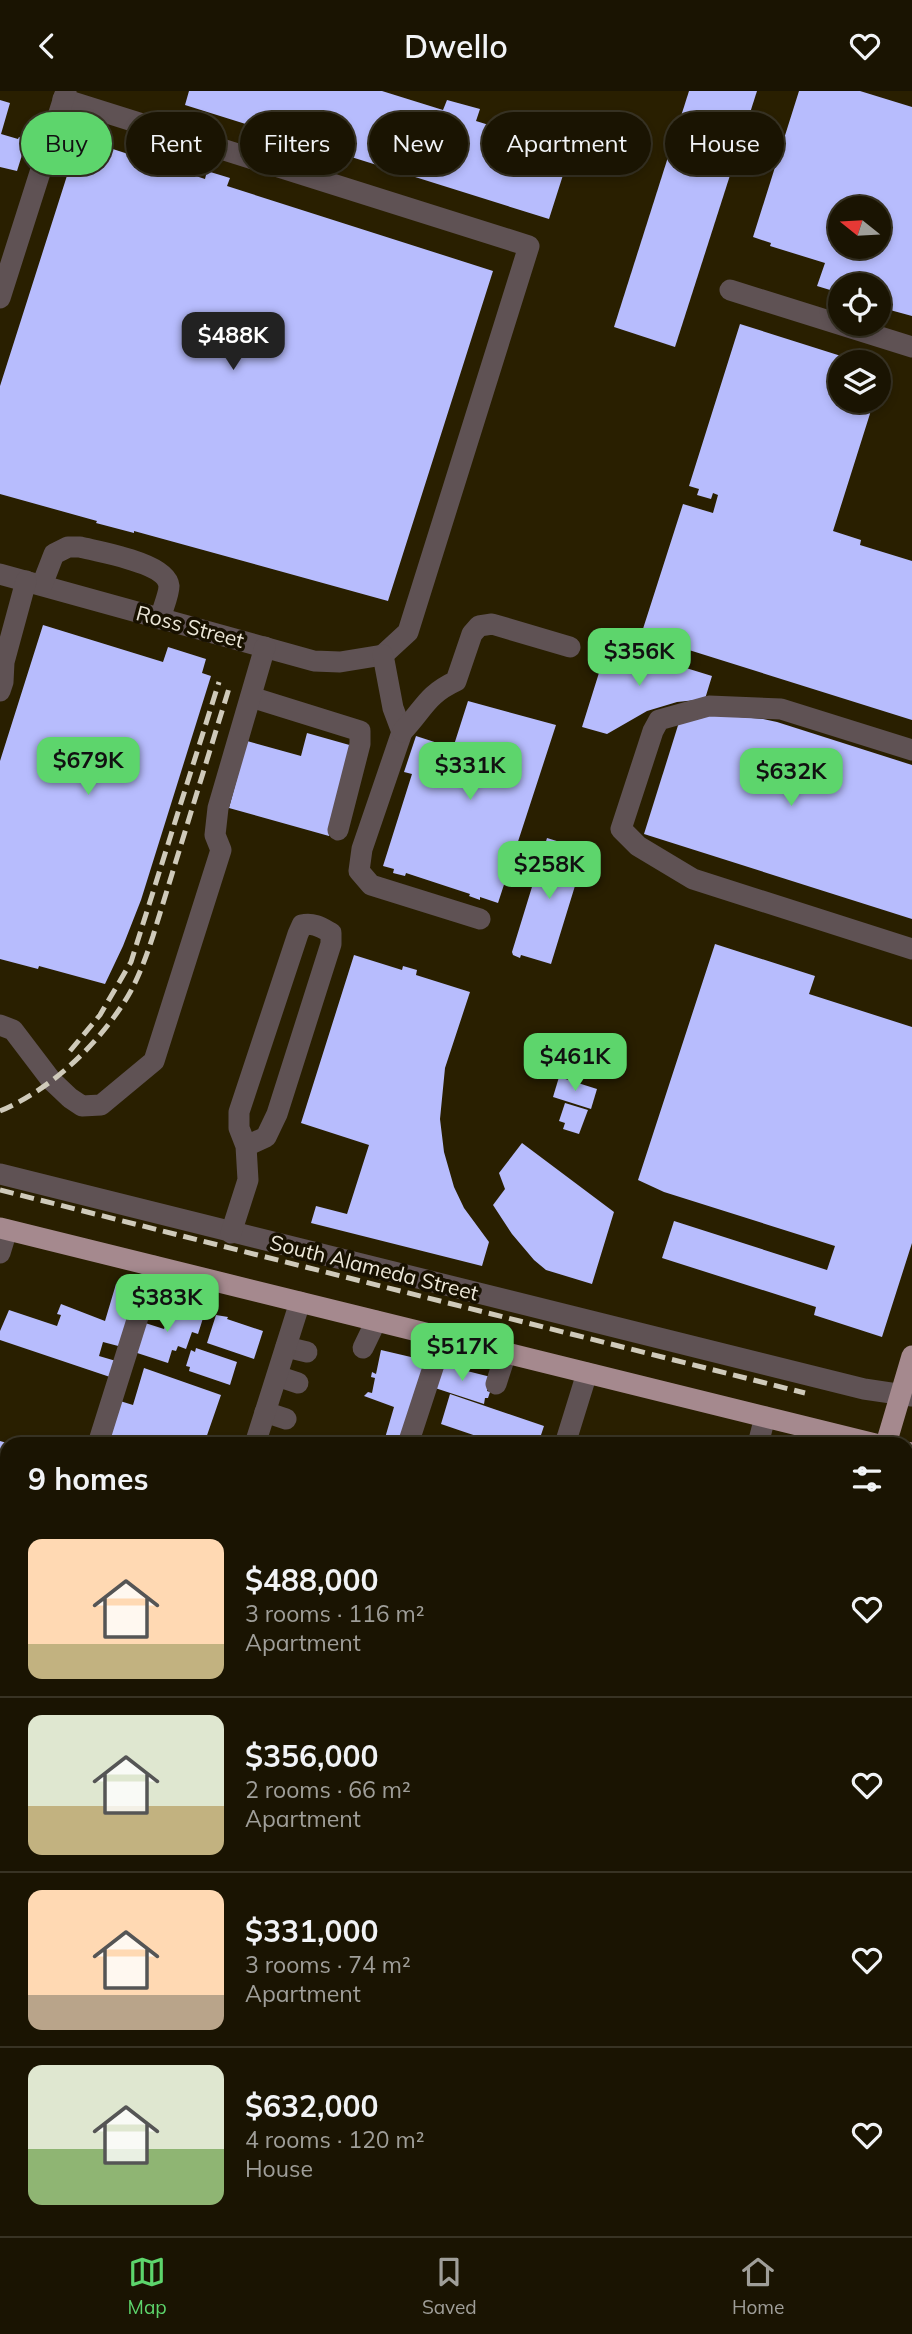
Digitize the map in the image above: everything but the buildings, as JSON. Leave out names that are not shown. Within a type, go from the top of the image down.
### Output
[{"type":"main road","points":[[4,1229],[765,1417],[821,1437]]},
{"type":"main road","points":[[889,1437],[906,1395],[912,1356]]},
{"type":"street","points":[[0,298],[65,95],[530,246],[408,632],[383,655],[393,708],[402,732]]},
{"type":"street","points":[[730,290],[912,347]]},
{"type":"street","points":[[0,691],[4,662],[34,583],[54,554],[68,547],[80,547],[154,567],[164,575],[169,587],[160,619]]},
{"type":"street","name":"Ross Street","points":[[0,574],[323,662],[383,655]]},
{"type":"street","points":[[480,919],[371,885],[359,871],[362,849],[402,732],[417,716],[428,698],[456,681],[472,634],[479,626],[492,624],[570,647]]},
{"type":"street","points":[[0,1025],[13,1030],[51,1080],[82,1107],[102,1105],[154,1061],[222,850],[215,835],[218,808],[265,647]]},
{"type":"street","points":[[251,697],[360,731],[360,744],[338,830]]},
{"type":"street","points":[[912,750],[781,709],[709,706],[659,720],[621,829],[638,846],[694,879],[912,949]]},
{"type":"street","points":[[231,1233],[248,1180],[246,1146],[239,1129],[239,1112],[298,934],[302,925],[307,923],[321,927],[331,933],[331,944],[277,1114],[266,1137],[246,1146]]},
{"type":"street","name":"South Alameda Street","points":[[0,1174],[864,1389],[906,1395]]},
{"type":"street","points":[[0,1253],[4,1229]]},
{"type":"street","points":[[100,1437],[154,1266]]},
{"type":"street","points":[[257,1437],[300,1302]]},
{"type":"street","points":[[363,1348],[376,1321]]},
{"type":"street","points":[[410,1437],[443,1337]]},
{"type":"street","points":[[286,1347],[307,1352]]},
{"type":"street","points":[[496,1384],[506,1353]]},
{"type":"street","points":[[567,1437],[587,1373]]},
{"type":"street","points":[[277,1376],[298,1383]]},
{"type":"street","points":[[265,1412],[286,1419]]},
{"type":"street","points":[[760,1437],[765,1417]]},
{"type":"shaded area","points":[[0,91],[912,91],[912,1437],[0,1437]]},
{"type":"railway","points":[[70,1051],[100,1015],[131,962],[219,682]]},
{"type":"railway","points":[[0,1111],[38,1091],[73,1063],[103,1031],[132,989],[153,936],[230,685]]},
{"type":"railway","points":[[0,1190],[805,1393]]}]
